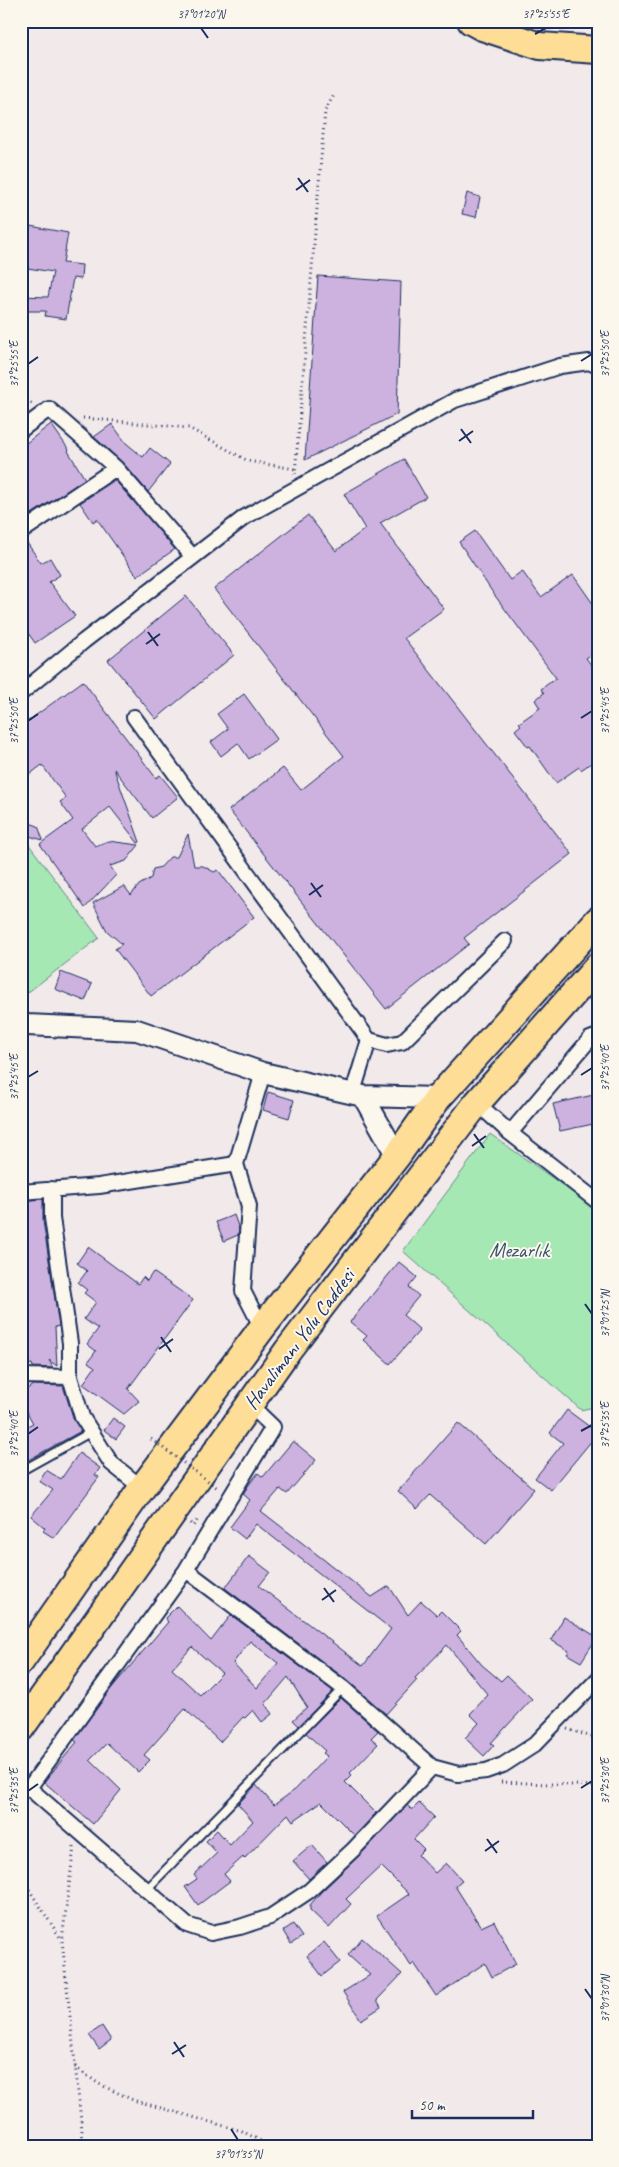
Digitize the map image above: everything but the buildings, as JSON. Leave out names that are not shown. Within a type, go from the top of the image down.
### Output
[{"type":"highway","points":[[471,21],[482,27],[540,46],[598,50]]},
{"type":"highway","name":"Havalimanı Yolu Caddesi","points":[[21,1661],[142,1488],[262,1328],[397,1156],[438,1098],[598,920]]},
{"type":"highway","name":"Havalimanı Yolu Caddesi","points":[[21,1728],[288,1350],[477,1103],[598,966]]},
{"type":"street","points":[[21,693],[84,641],[244,517],[455,400],[560,366],[589,362],[598,366]]},
{"type":"street","points":[[21,430],[49,409],[116,468],[192,557]]},
{"type":"street","points":[[21,532],[116,468]]},
{"type":"street","points":[[134,717],[369,1040],[387,1045],[402,1042],[505,941]]},
{"type":"street","points":[[21,1023],[137,1030],[263,1073],[358,1094],[438,1098]]},
{"type":"street","points":[[510,1133],[590,1039],[598,1036]]},
{"type":"street","points":[[369,1040],[358,1094],[397,1156]]},
{"type":"street","points":[[262,1328],[243,1291],[249,1206],[236,1164],[263,1073]]},
{"type":"street","points":[[477,1103],[510,1133],[598,1202]]},
{"type":"street","points":[[21,1192],[99,1186],[236,1164]]},
{"type":"street","points":[[52,1189],[52,1218],[70,1344],[70,1377],[82,1417],[112,1463],[142,1488]]},
{"type":"street","points":[[21,1376],[70,1377]]},
{"type":"street","points":[[249,1404],[273,1427],[186,1570],[29,1788],[187,1925],[211,1933],[240,1927],[270,1917],[309,1891],[354,1849],[432,1767]]},
{"type":"street","points":[[186,1570],[343,1688],[432,1767],[458,1774],[486,1771],[503,1765],[534,1745],[598,1679]]},
{"type":"lane","points":[[21,1471],[91,1432]]},
{"type":"lane","points":[[146,1890],[343,1688]]},
{"type":"path","points":[[293,490],[325,111],[334,95]]},
{"type":"path","points":[[21,400],[68,416],[189,428],[248,461],[295,469]]},
{"type":"path","points":[[151,1440],[219,1489]]},
{"type":"path","points":[[554,1725],[598,1739]]},
{"type":"path","points":[[496,1782],[598,1786]]},
{"type":"path","points":[[74,1826],[74,1849],[62,1940],[76,2068],[82,2146]]},
{"type":"path","points":[[21,1877],[62,1940]]},
{"type":"path","points":[[76,2068],[99,2084],[133,2100],[242,2131],[270,2146]]},
{"type":"green space","points":[[21,834],[99,938],[23,996],[21,994]]},
{"type":"green space","name":"Mezarlık","points":[[490,1134],[598,1210],[598,1406],[581,1410],[403,1251]]}]
